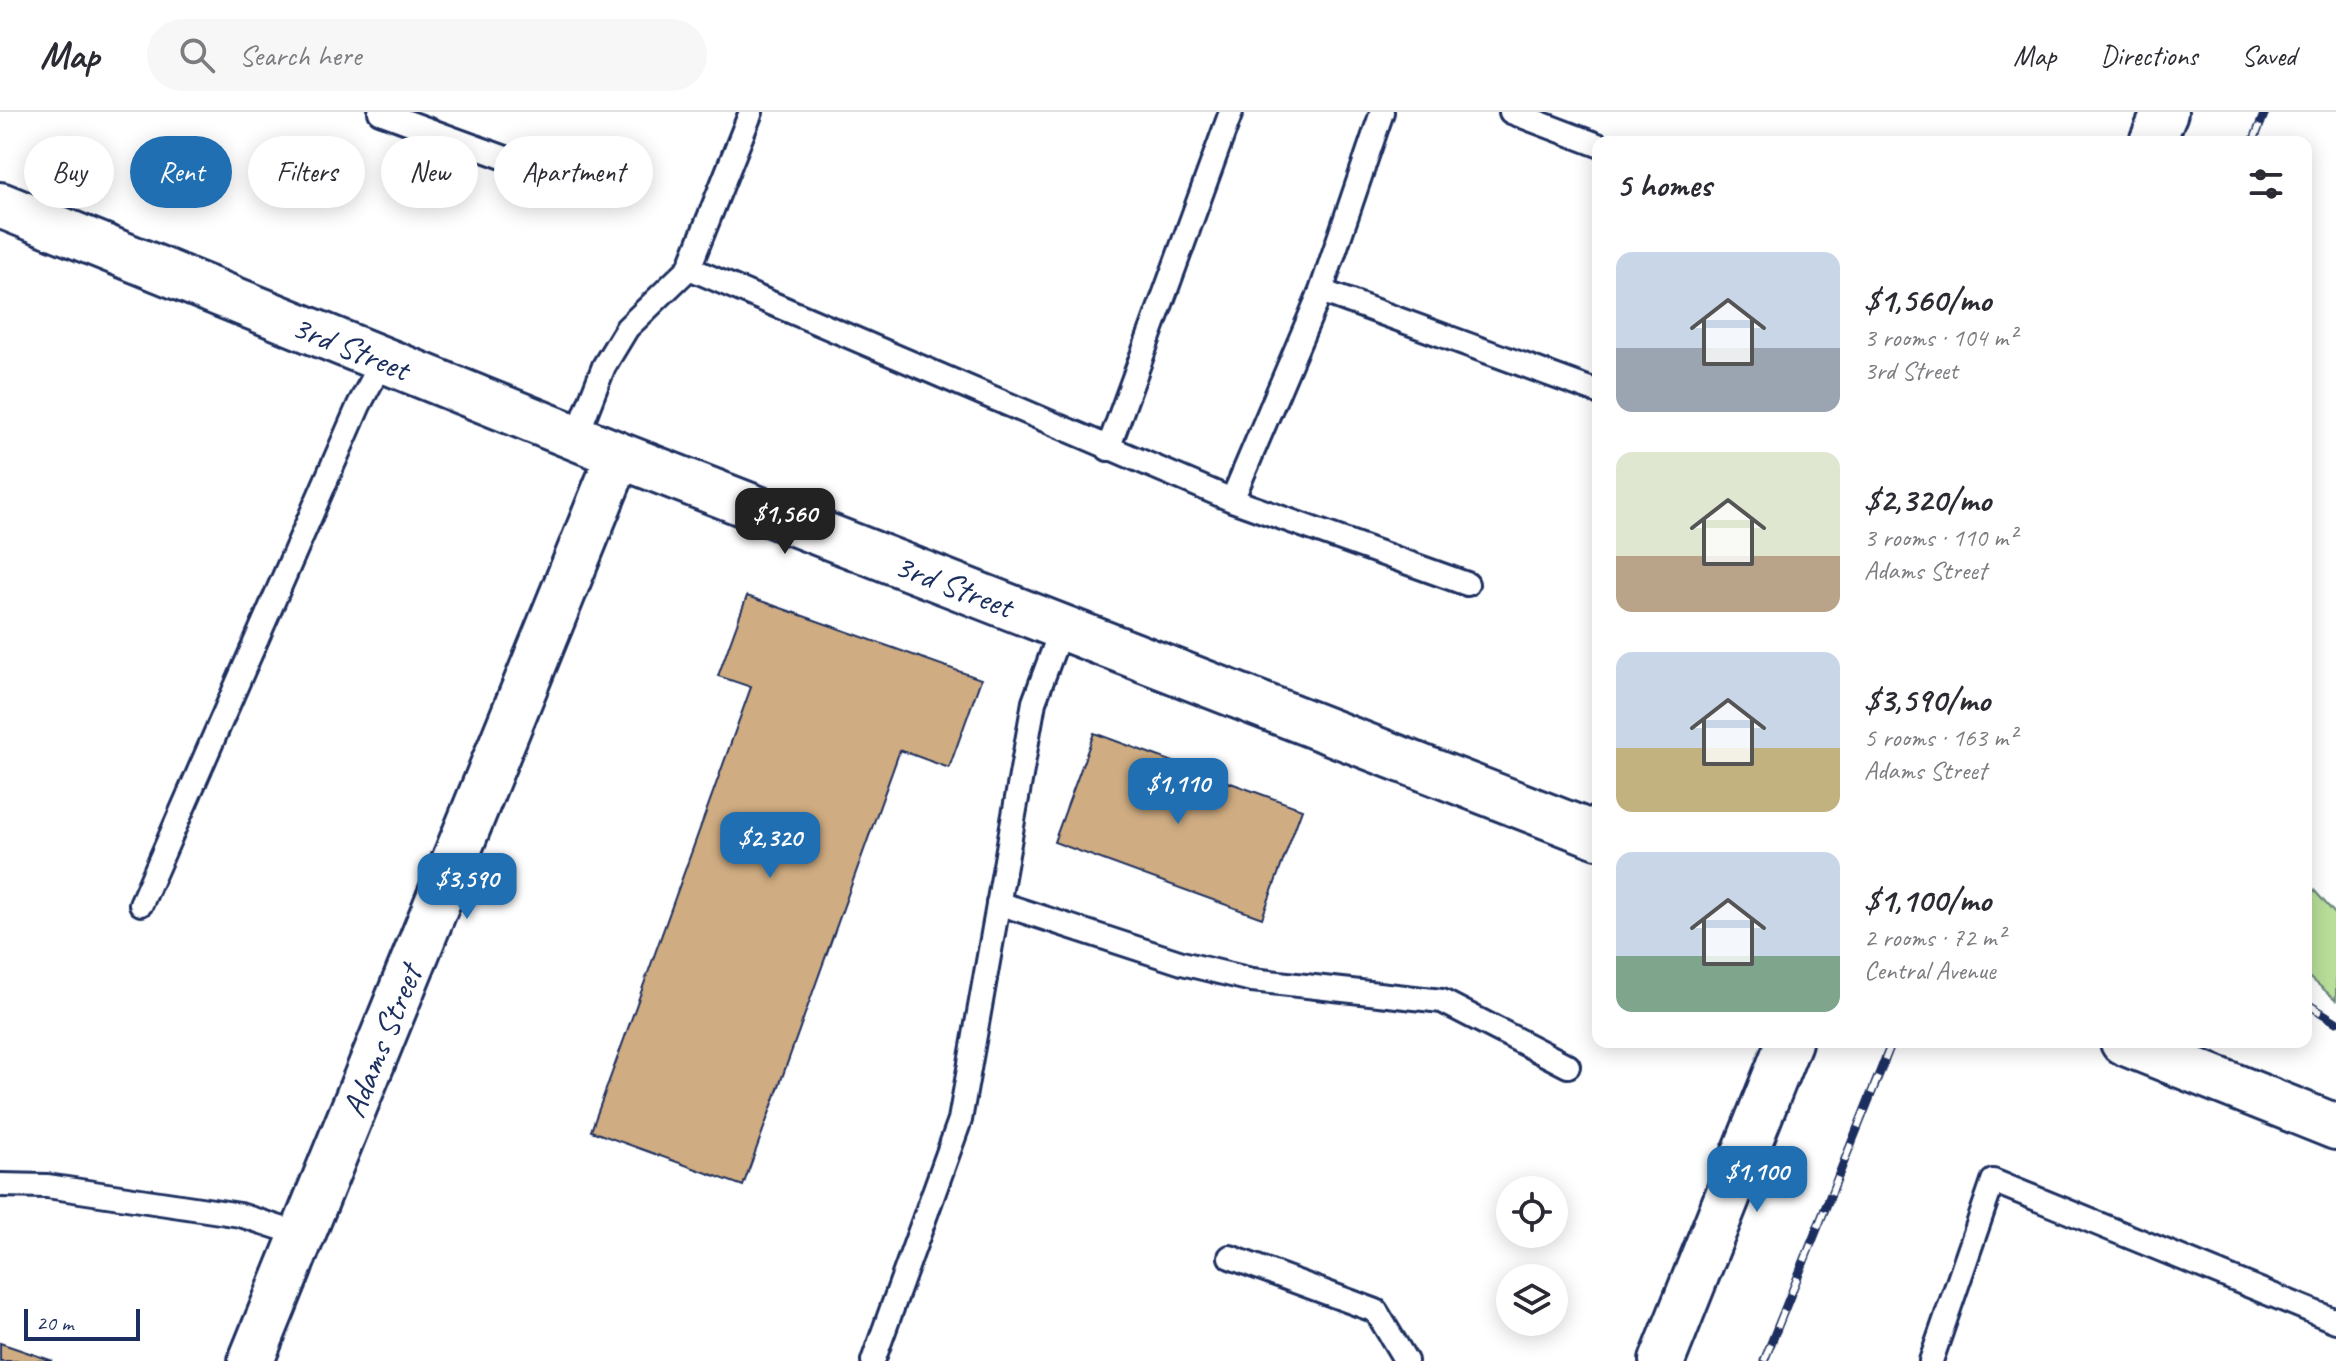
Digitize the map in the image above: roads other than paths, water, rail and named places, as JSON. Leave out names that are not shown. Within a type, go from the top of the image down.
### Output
[{"type":"street","points":[[2155,136],[2165,112]]},
{"type":"street","name":"3rd Street","points":[[0,205],[619,455],[1592,834]]},
{"type":"street","name":"Adams Street","points":[[251,1361],[619,455]]},
{"type":"street","points":[[1662,1361],[1787,1048]]},
{"type":"street","points":[[2138,1048],[2336,1127]]},
{"type":"lane","points":[[380,112],[494,154]]},
{"type":"lane","points":[[576,438],[604,366],[627,328],[689,268],[751,112]]},
{"type":"lane","points":[[1108,449],[1231,112]]},
{"type":"lane","points":[[1232,500],[1321,291],[1382,112]]},
{"type":"lane","points":[[1511,112],[1592,143]]},
{"type":"lane","points":[[689,268],[1232,500],[1467,584]]},
{"type":"lane","points":[[1321,291],[1592,390]]},
{"type":"lane","points":[[141,904],[359,405],[383,360]]},
{"type":"lane","points":[[873,1361],[960,1120],[1034,702],[1062,627]]},
{"type":"lane","points":[[998,903],[1182,963],[1252,980],[1442,1001],[1568,1066]]},
{"type":"lane","points":[[1931,1361],[1993,1181],[2336,1321]]},
{"type":"lane","points":[[0,1185],[47,1186],[240,1215],[302,1235]]},
{"type":"lane","points":[[1230,1257],[1376,1311],[1406,1361]]},
{"type":"railway","points":[[2255,136],[2265,112]]},
{"type":"railway","points":[[2312,1007],[2336,1022]]},
{"type":"railway","points":[[1764,1361],[1890,1048]]}]
